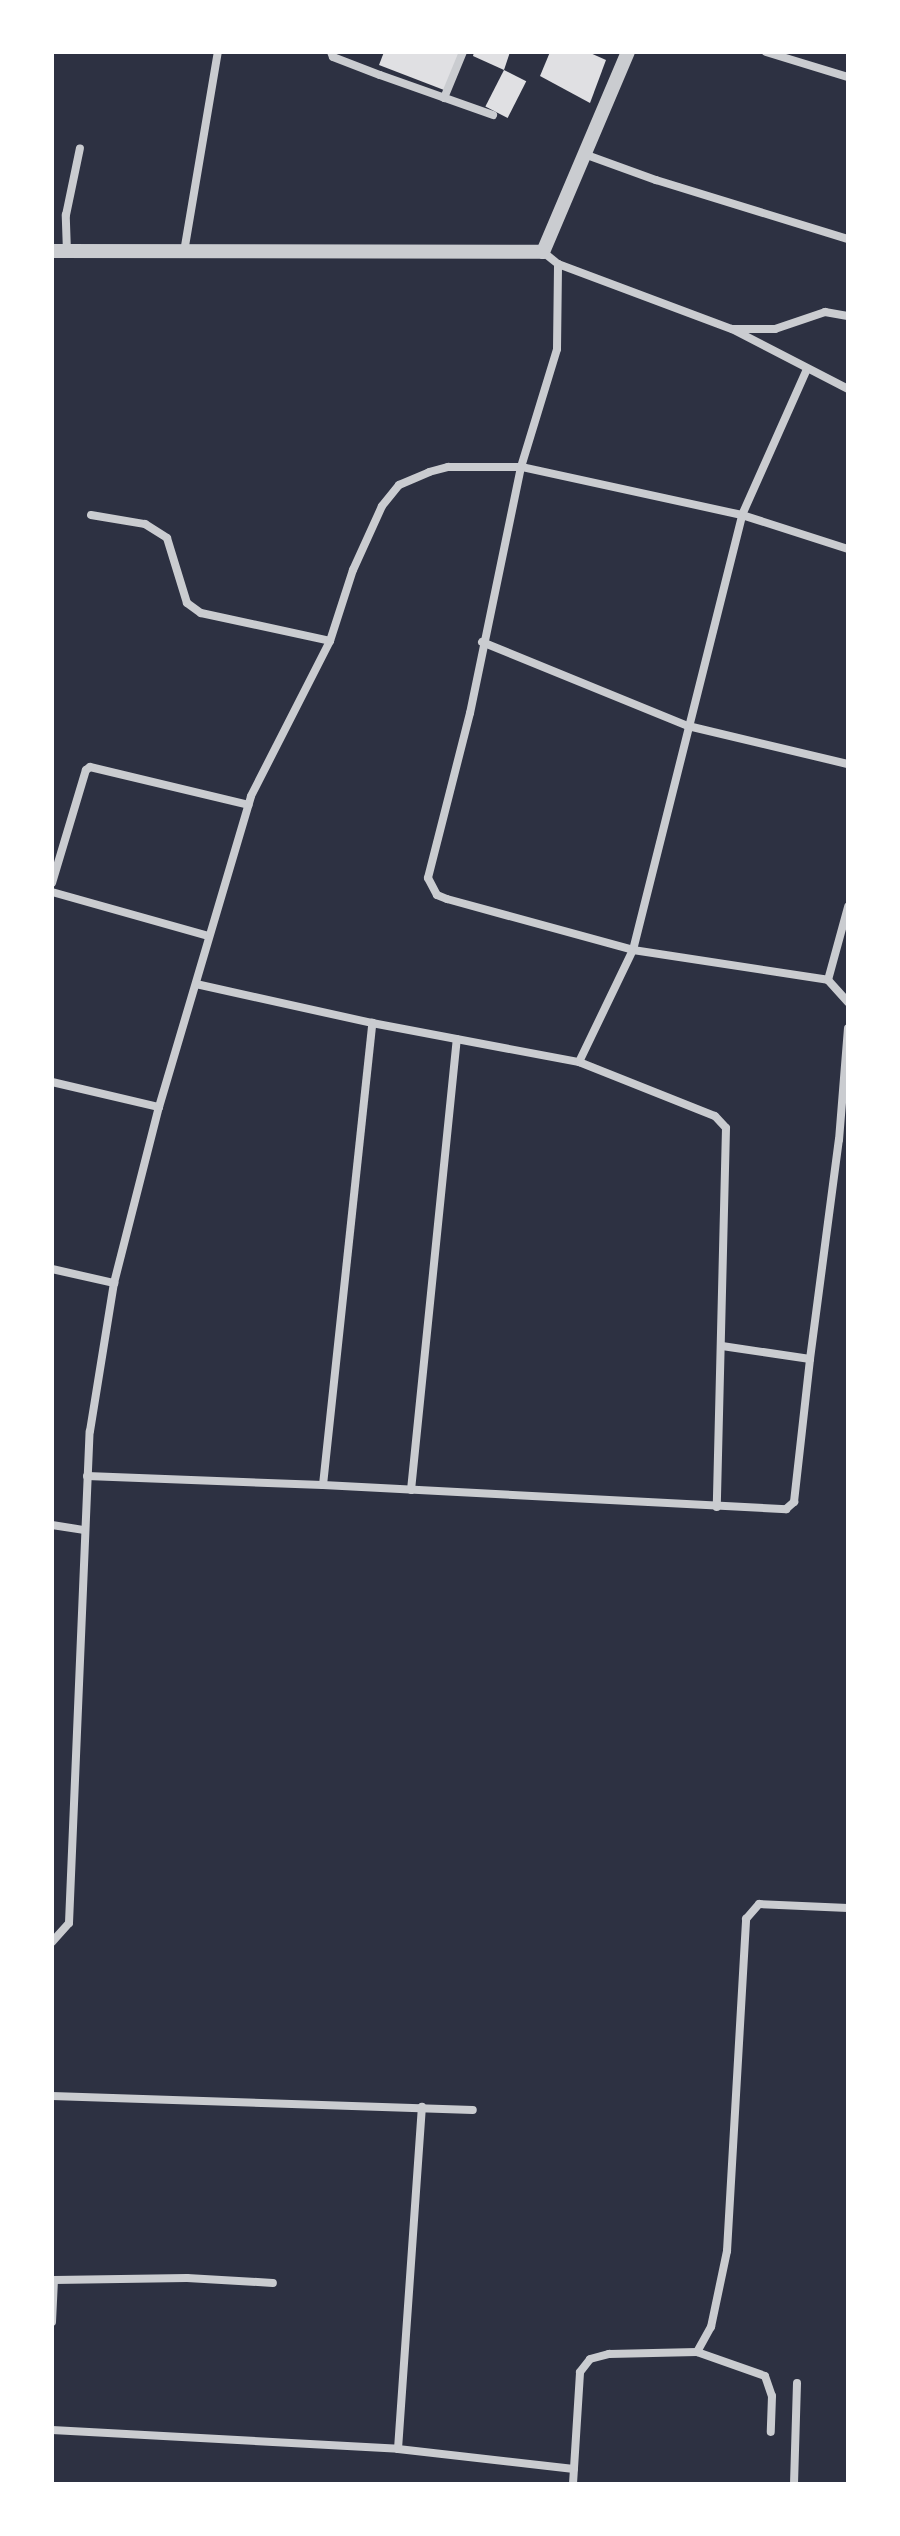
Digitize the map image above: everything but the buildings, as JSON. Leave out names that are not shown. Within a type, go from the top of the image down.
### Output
[{"type":"street","points":[[184,252],[218,52]]},
{"type":"street","points":[[331,52],[333,57],[493,115]]},
{"type":"street","points":[[444,98],[463,52]]},
{"type":"street","points":[[543,252],[628,52]]},
{"type":"street","points":[[770,52],[848,77]]},
{"type":"street","points":[[80,148],[60,252],[543,252],[558,264],[732,329],[848,389]]},
{"type":"street","points":[[583,154],[656,180],[848,239]]},
{"type":"street","points":[[558,264],[557,349],[521,467],[482,642],[470,713],[428,878],[430,888],[447,899],[633,950],[828,980],[848,1002]]},
{"type":"street","points":[[732,329],[775,329],[825,312],[848,316]]},
{"type":"street","points":[[579,1062],[633,950],[742,515],[807,369]]},
{"type":"street","points":[[52,1942],[69,1923],[90,1431],[114,1283],[159,1107],[249,805],[276,741],[330,641],[353,570],[382,506],[399,485],[448,467],[521,467],[742,515],[848,549]]},
{"type":"street","points":[[91,515],[145,524],[167,538],[187,603],[201,613],[330,641]]},
{"type":"street","points":[[482,642],[688,726],[848,764]]},
{"type":"street","points":[[52,883],[86,770],[90,767],[249,805]]},
{"type":"street","points":[[52,892],[209,936]]},
{"type":"street","points":[[828,980],[848,907]]},
{"type":"street","points":[[196,984],[372,1023],[579,1062],[715,1116],[726,1128],[717,1507]]},
{"type":"street","points":[[323,1485],[372,1023]]},
{"type":"street","points":[[87,1476],[323,1485],[717,1507],[791,1507],[839,1140],[848,1028]]},
{"type":"street","points":[[411,1490],[457,1039]]},
{"type":"street","points":[[52,1082],[159,1107]]},
{"type":"street","points":[[52,1269],[114,1283]]},
{"type":"street","points":[[722,1346],[810,1359]]},
{"type":"street","points":[[52,1525],[85,1530]]},
{"type":"street","points":[[697,2352],[711,2327],[727,2251],[746,1919],[759,1904],[848,1908]]},
{"type":"street","points":[[52,2096],[473,2110]]},
{"type":"street","points":[[398,2449],[422,2107]]},
{"type":"street","points":[[52,2322],[54,2280],[187,2278],[273,2283]]},
{"type":"street","points":[[573,2484],[580,2372],[590,2359],[609,2354],[697,2352],[765,2376],[772,2396],[771,2432]]},
{"type":"street","points":[[794,2484],[797,2383]]},
{"type":"street","points":[[52,2430],[398,2449],[574,2469]]}]
